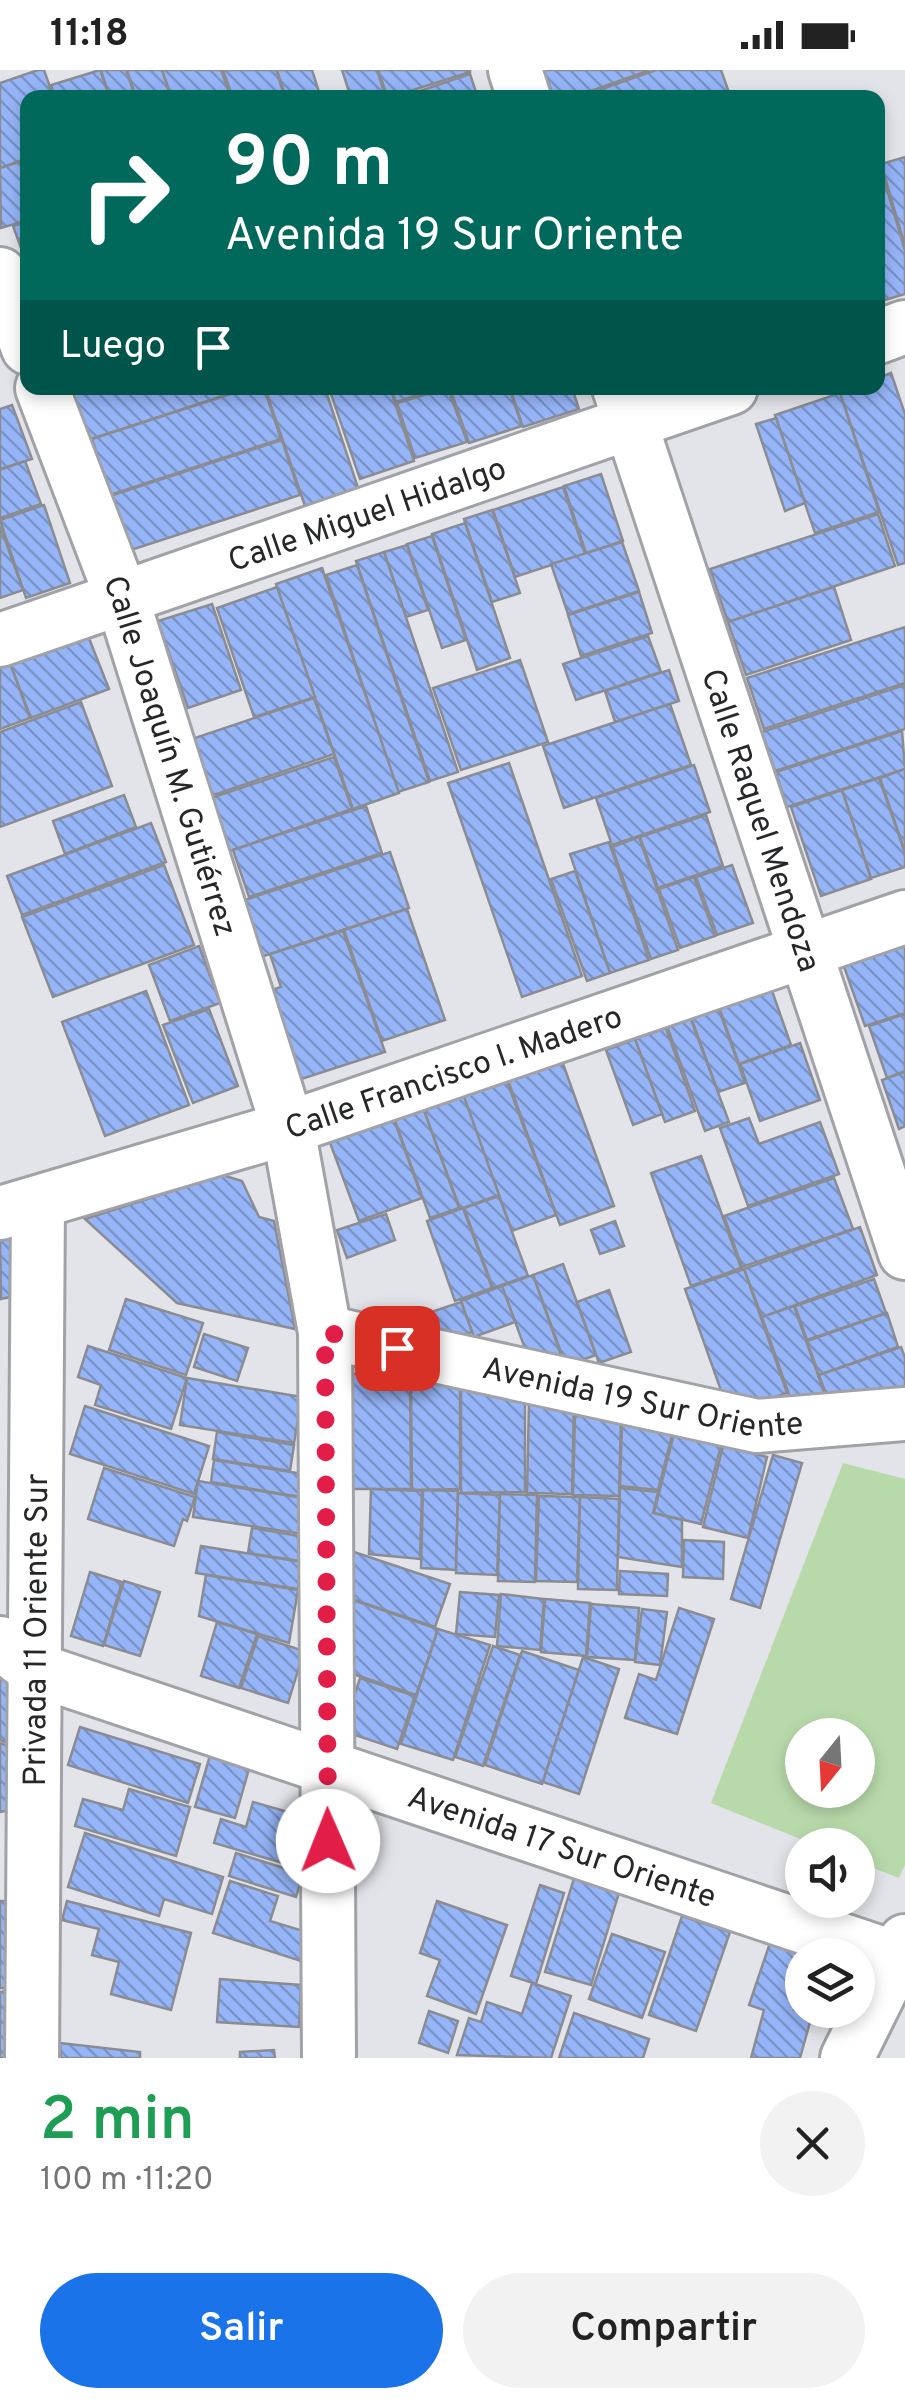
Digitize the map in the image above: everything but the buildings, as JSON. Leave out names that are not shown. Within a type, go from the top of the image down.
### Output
[{"type":"street","points":[[0,274],[20,327]]},
{"type":"street","name":"Calle Joaquín M. Gutiérrez","points":[[45,395],[122,598],[288,1128],[325,1332],[330,2058]]},
{"type":"street","name":"Calle Miguel Hidalgo","points":[[0,640],[122,598],[625,405],[687,395]]},
{"type":"street","name":"Calle Raquel Mendoza","points":[[625,405],[905,1253]]},
{"type":"street","name":"Calle Francisco I. Madero","points":[[19,1209],[288,1128],[905,917]]},
{"type":"street","name":"Privada 11 Oriente Sur","points":[[19,1209],[17,1656],[32,2058]]},
{"type":"street","name":"Avenida 19 Sur Oriente","points":[[325,1332],[758,1426],[905,1414]]},
{"type":"street","name":"Avenida 17 Sur Oriente","points":[[17,1656],[327,1769],[902,1953]]},
{"type":"street","points":[[847,2058],[902,1953]]},
{"type":"green space","points":[[843,1463],[905,1479],[905,1865],[899,1878],[875,1869],[875,1828],[785,1828],[785,1833],[711,1803]]},
{"type":"route","points":[[328,1841],[325,1332],[397,1348]]}]
